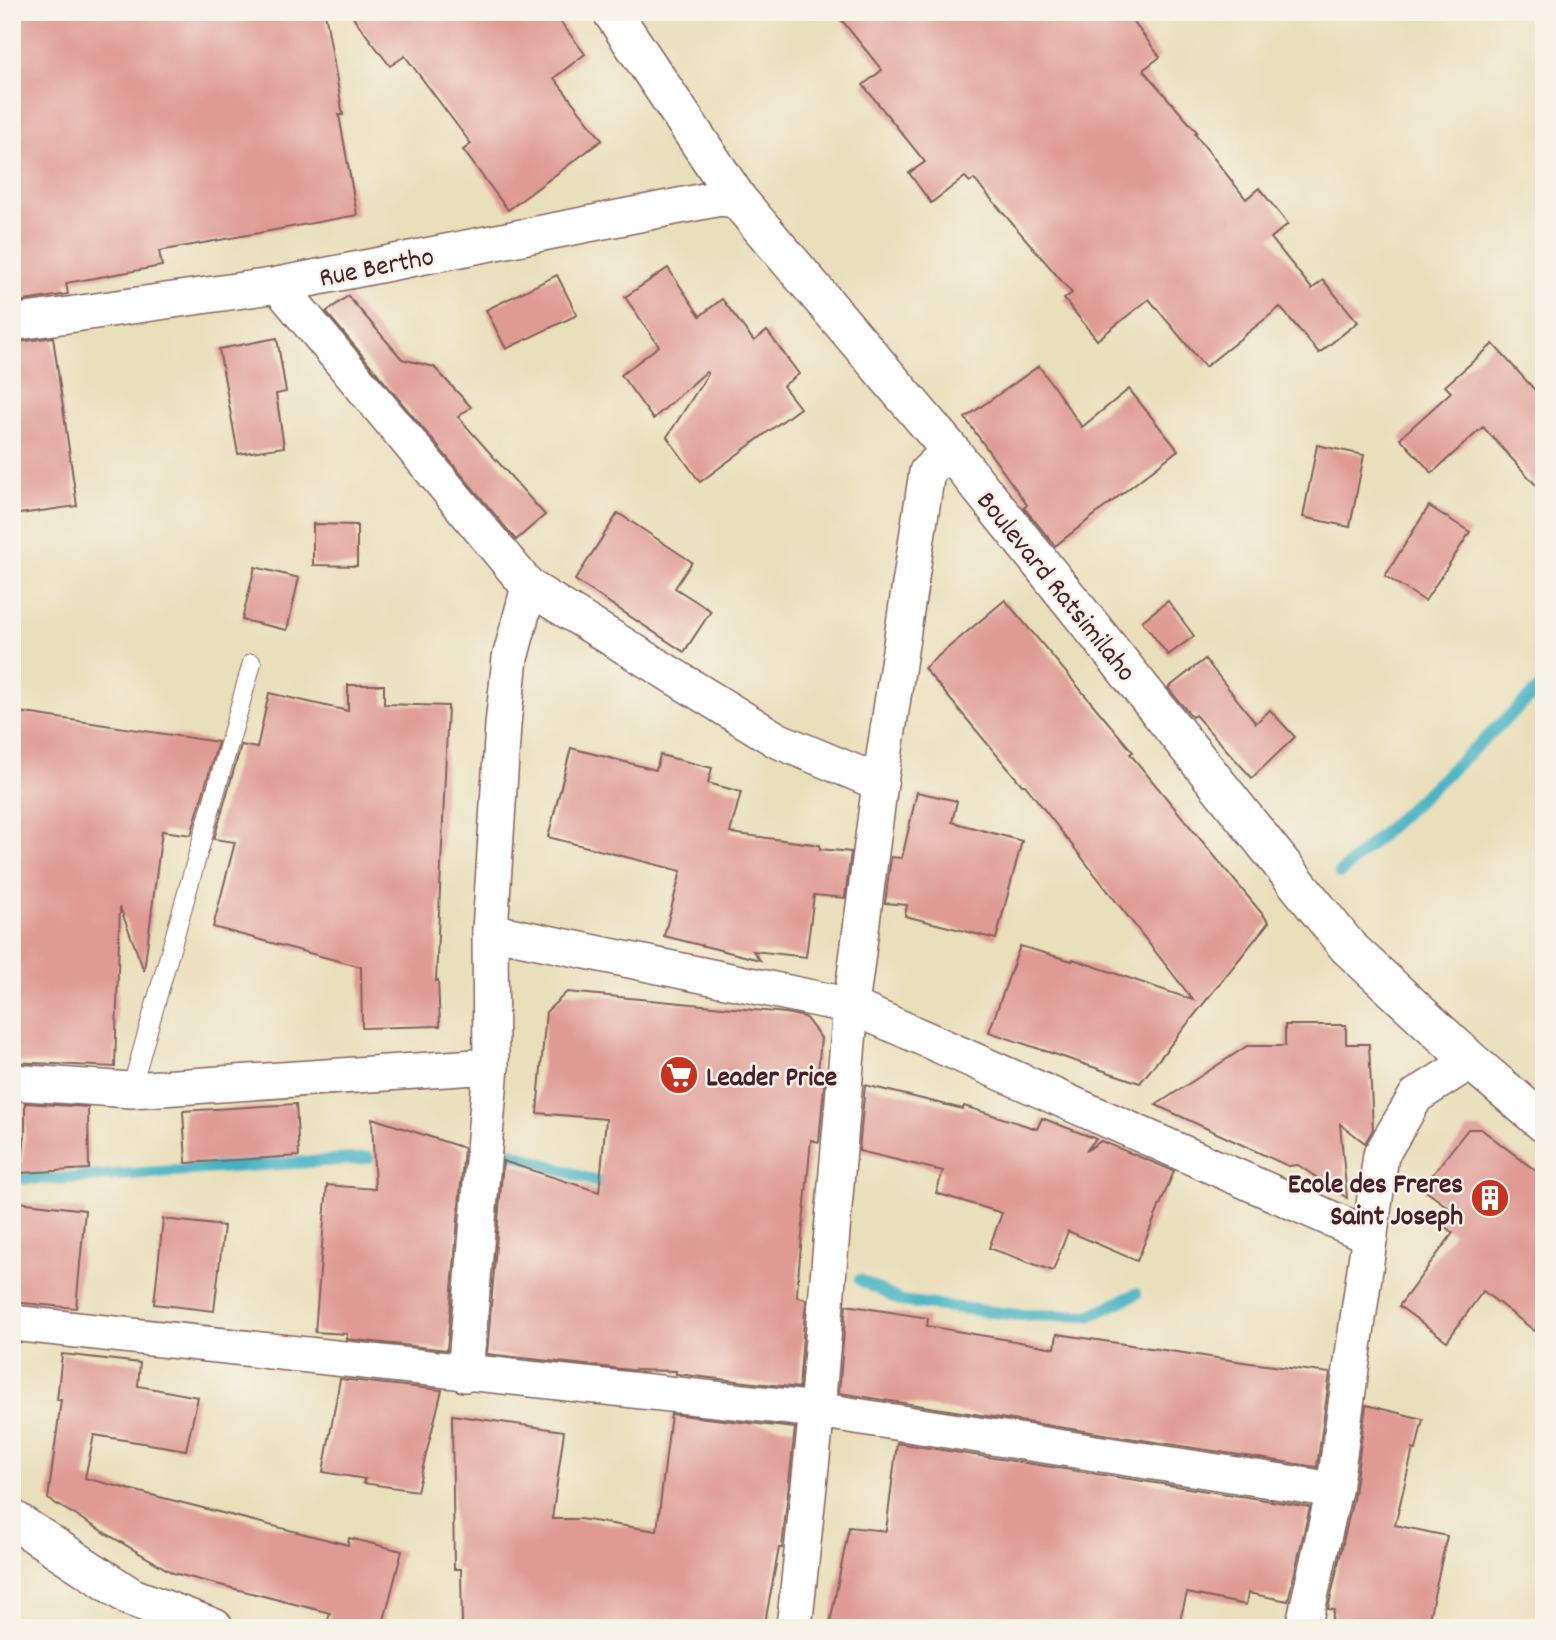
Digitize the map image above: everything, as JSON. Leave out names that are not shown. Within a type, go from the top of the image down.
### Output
[{"type":"main road","name":"Boulevard Ratsimilaho","points":[[612,12],[738,200],[950,450],[1348,947],[1471,1061],[1544,1123]]},
{"type":"main road","points":[[12,1519],[131,1597],[214,1628]]},
{"type":"street","name":"Rue Bertho","points":[[12,323],[278,285],[720,198],[738,200]]},
{"type":"street","points":[[278,285],[529,587],[777,740],[880,783]]},
{"type":"street","points":[[794,1628],[817,1410],[851,1006],[880,783],[927,472],[950,450]]},
{"type":"street","points":[[465,1374],[491,1066],[490,932],[510,658],[529,587]]},
{"type":"street","points":[[490,932],[851,1006],[1370,1236]]},
{"type":"street","points":[[1303,1628],[1334,1490],[1381,1155],[1416,1096],[1471,1061]]},
{"type":"street","points":[[12,1082],[131,1090],[491,1066]]},
{"type":"street","points":[[12,1323],[817,1410],[1334,1490]]},
{"type":"lane","points":[[131,1090],[252,663]]},
{"type":"building","points":[[12,12],[325,12],[343,115],[339,115],[357,215],[159,251],[162,266],[66,283],[68,294],[12,303]]},
{"type":"building","points":[[349,12],[553,12],[585,54],[554,78],[602,140],[508,210],[463,150],[471,144],[405,56],[390,66]]},
{"type":"building","points":[[835,12],[1126,12],[1160,57],[1143,70],[1197,132],[1195,134],[1246,199],[1259,188],[1288,224],[1271,238],[1312,289],[1323,280],[1358,322],[1319,353],[1280,307],[1205,367],[1149,299],[1097,340],[1064,299],[1072,293],[974,179],[970,182],[965,177],[931,203],[909,173],[925,162],[863,85],[882,70]]},
{"type":"building","points":[[668,268],[700,316],[722,299],[754,341],[767,331],[799,374],[783,386],[800,408],[700,482],[667,437],[708,374],[706,372],[653,419],[621,375],[659,346],[625,297]]},
{"type":"building","points":[[557,275],[577,315],[506,349],[486,310]]},
{"type":"building","points":[[348,296],[402,359],[434,367],[471,407],[458,417],[545,515],[516,540],[326,312]]},
{"type":"building","points":[[53,337],[77,506],[12,515],[12,343]]},
{"type":"building","points":[[277,338],[286,392],[276,394],[284,447],[238,454],[219,349]]},
{"type":"building","points":[[1493,344],[1544,400],[1544,494],[1483,427],[1432,473],[1400,438],[1451,392],[1445,386]]},
{"type":"building","points":[[1039,366],[1082,427],[1129,389],[1178,450],[1055,546],[1024,508],[1027,505],[965,418]]},
{"type":"building","points":[[1317,445],[1364,455],[1350,527],[1303,517]]},
{"type":"building","points":[[1429,506],[1470,532],[1425,601],[1385,576]]},
{"type":"building","points":[[618,513],[692,562],[675,588],[711,611],[684,652],[575,580]]},
{"type":"building","points":[[313,524],[357,525],[357,566],[313,565]]},
{"type":"building","points":[[255,567],[299,578],[287,630],[242,620]]},
{"type":"building","points":[[1005,600],[1133,752],[1130,754],[1269,922],[1140,1083],[989,1032],[1020,946],[1072,961],[1073,959],[1193,1000],[1025,785],[1022,785],[924,668]]},
{"type":"building","points":[[1168,601],[1194,636],[1168,655],[1142,621]]},
{"type":"building","points":[[1205,659],[1256,723],[1270,710],[1295,737],[1252,778],[1195,715],[1192,717],[1168,688]]},
{"type":"building","points":[[348,685],[384,685],[384,704],[448,706],[436,981],[438,980],[440,1026],[362,1028],[361,967],[213,927],[235,842],[214,839],[241,745],[257,748],[269,693],[348,711]]},
{"type":"building","points":[[12,711],[218,742],[191,835],[162,831],[144,971],[120,907],[115,1067],[12,1062]]},
{"type":"building","points":[[571,748],[656,770],[660,755],[712,768],[708,783],[741,792],[730,833],[820,845],[820,849],[851,852],[845,898],[814,895],[806,957],[753,951],[760,960],[664,936],[681,871],[548,837]]},
{"type":"building","points":[[917,792],[957,801],[952,822],[1022,841],[996,939],[905,916],[907,905],[885,903],[891,857],[902,858]]},
{"type":"building","points":[[567,992],[786,1013],[805,1017],[821,1038],[818,1073],[825,1075],[819,1142],[811,1140],[798,1278],[797,1297],[806,1299],[799,1388],[676,1374],[676,1371],[630,1370],[487,1354],[503,1161],[599,1192],[606,1119],[537,1113],[546,1012]]},
{"type":"building","points":[[1285,1025],[1346,1025],[1346,1044],[1369,1044],[1373,1129],[1365,1143],[1340,1124],[1347,1198],[1298,1165],[1288,1166],[1156,1105],[1247,1046],[1285,1046]]},
{"type":"building","points":[[865,1085],[963,1109],[964,1106],[1037,1129],[1042,1118],[1096,1139],[1086,1151],[1101,1141],[1174,1171],[1137,1261],[1068,1231],[1053,1271],[989,1248],[1002,1213],[936,1193],[943,1171],[859,1151]]},
{"type":"building","points":[[25,1103],[88,1107],[89,1169],[21,1173]]},
{"type":"building","points":[[296,1104],[299,1156],[186,1163],[183,1111]]},
{"type":"building","points":[[372,1118],[464,1148],[447,1350],[347,1339],[347,1334],[315,1332],[327,1185],[375,1189]]},
{"type":"building","points":[[1468,1129],[1481,1129],[1544,1177],[1544,1338],[1483,1291],[1447,1341],[1399,1306],[1453,1233],[1439,1222],[1449,1208],[1422,1188]]},
{"type":"building","points":[[18,1202],[85,1210],[76,1308],[12,1302],[12,1261]]},
{"type":"building","points":[[163,1219],[224,1226],[214,1311],[154,1304]]},
{"type":"building","points":[[846,1305],[928,1318],[927,1326],[1055,1348],[1057,1334],[1330,1373],[1317,1467],[839,1393]]},
{"type":"building","points":[[62,1354],[140,1363],[138,1386],[198,1397],[186,1450],[94,1435],[85,1478],[348,1545],[349,1538],[402,1551],[382,1628],[326,1628],[330,1613],[173,1573],[48,1499],[61,1400],[57,1400]]},
{"type":"building","points":[[340,1379],[442,1390],[417,1491],[363,1483],[365,1479],[323,1472]]},
{"type":"building","points":[[1366,1405],[1423,1419],[1395,1525],[1447,1536],[1427,1628],[1330,1628],[1334,1610],[1328,1609],[1354,1494]]},
{"type":"building","points":[[671,1414],[795,1428],[782,1548],[779,1548],[764,1628],[462,1628],[461,1569],[454,1569],[452,1415],[564,1431],[552,1519],[580,1519],[657,1531]]},
{"type":"building","points":[[897,1443],[1310,1507],[1288,1601],[1248,1593],[1246,1605],[1187,1593],[1178,1628],[829,1628],[849,1527],[886,1531]]},
{"type":"waterway","points":[[1340,873],[1544,684]]},
{"type":"waterway","points":[[502,1150],[615,1188]]},
{"type":"waterway","points":[[12,1178],[56,1179],[368,1158]]},
{"type":"waterway","points":[[860,1280],[901,1301],[1018,1315],[1089,1316],[1136,1294]]},
{"type":"place","name":"Leader Price","points":[[679,1075]]},
{"type":"place","name":"Ecole des Freres Saint Joseph","points":[[1490,1198]]}]
